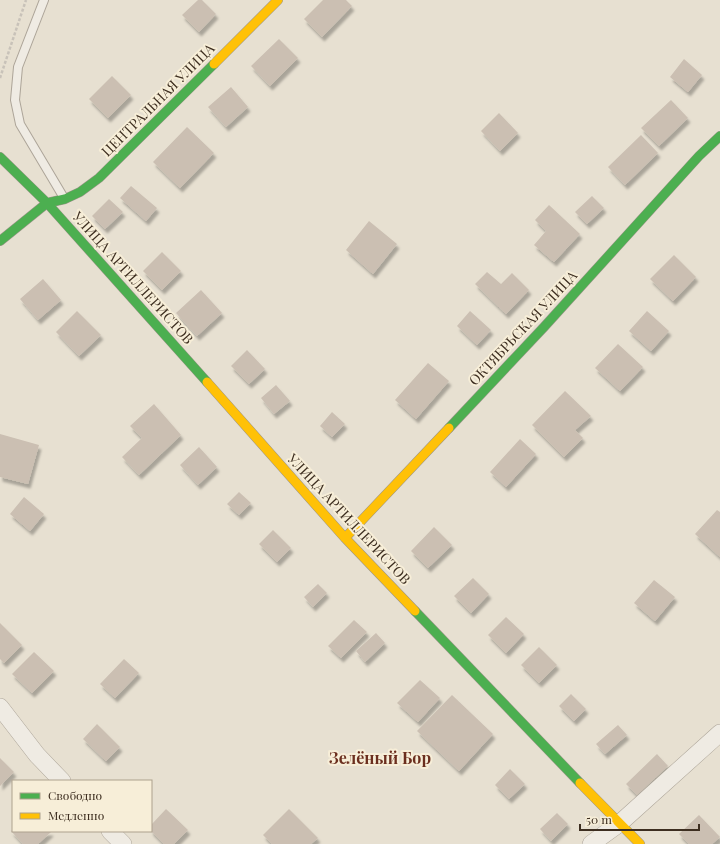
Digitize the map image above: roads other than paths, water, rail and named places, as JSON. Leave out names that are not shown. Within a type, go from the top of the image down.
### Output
[{"type":"main road","name":"ЦЕНТРАЛЬНАЯ УЛИЦА","points":[[47,203],[64,199],[80,192],[99,178],[278,0]]},
{"type":"main road","name":"ОКТЯБРЬСКАЯ УЛИЦА","points":[[345,538],[544,327],[699,156],[720,136]]},
{"type":"main road","name":"УЛИЦА АРТИЛЛЕРИСТОВ","points":[[0,157],[47,203],[345,538],[640,844]]},
{"type":"main road","points":[[0,241],[47,203]]},
{"type":"street","points":[[0,707],[37,755],[61,780]]},
{"type":"street","points":[[591,844],[620,823],[720,733]]},
{"type":"street","points":[[111,832],[123,844]]},
{"type":"lane","points":[[44,0],[18,67],[15,100],[20,124],[64,199]]},
{"type":"district","name":"Зелёный Бор","points":[[380,758]]}]
